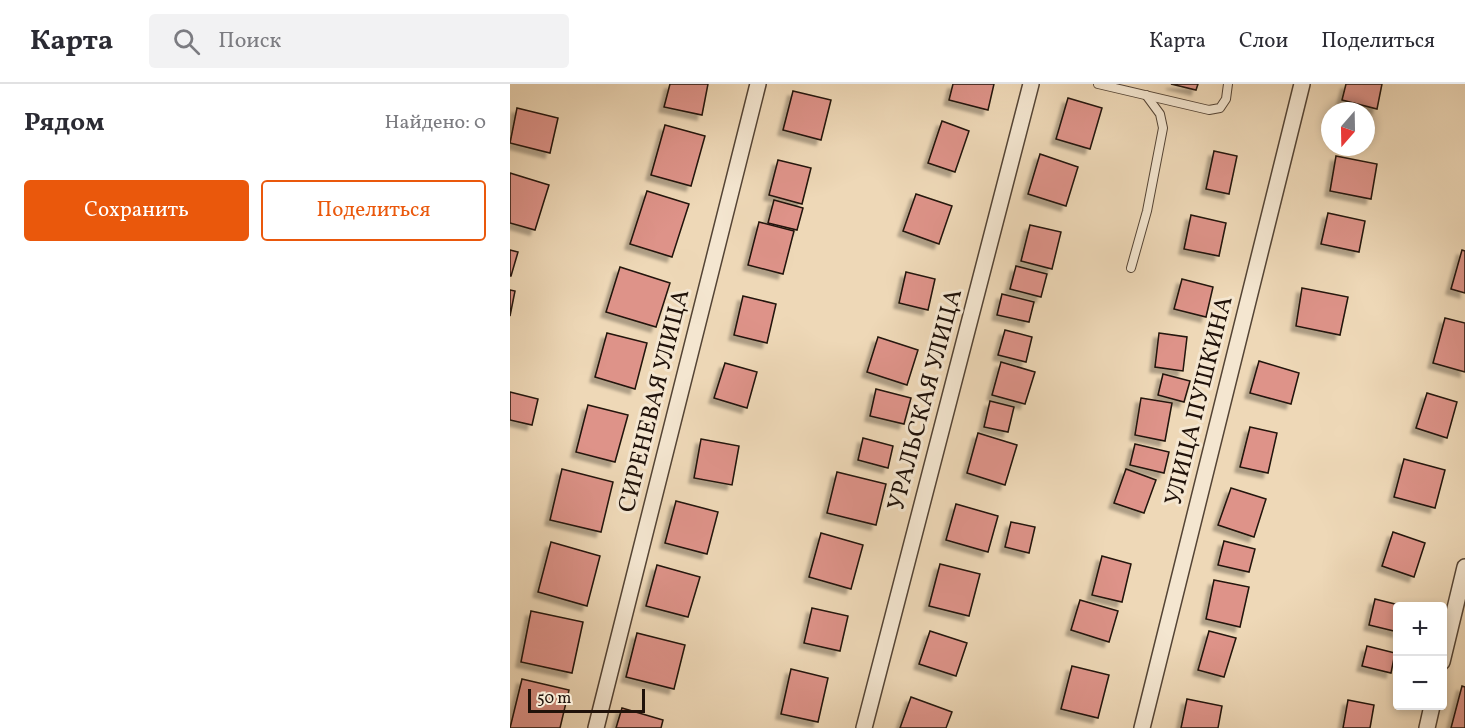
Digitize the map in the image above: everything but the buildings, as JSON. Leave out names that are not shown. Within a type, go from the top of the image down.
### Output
[{"type":"street","name":"СИРЕНЕВАЯ УЛИЦА","points":[[596,728],[758,84]]},
{"type":"street","name":"УРАЛЬСКАЯ УЛИЦА","points":[[864,728],[1031,84]]},
{"type":"street","name":"УЛИЦА ПУШКИНА","points":[[1142,728],[1302,84]]},
{"type":"street","points":[[1444,656],[1465,567]]},
{"type":"street","points":[[1427,728],[1431,710]]},
{"type":"lane","points":[[1098,84],[1209,110],[1220,108],[1226,99],[1228,84]]},
{"type":"lane","points":[[1131,268],[1147,211],[1163,128],[1160,114],[1146,95]]}]
